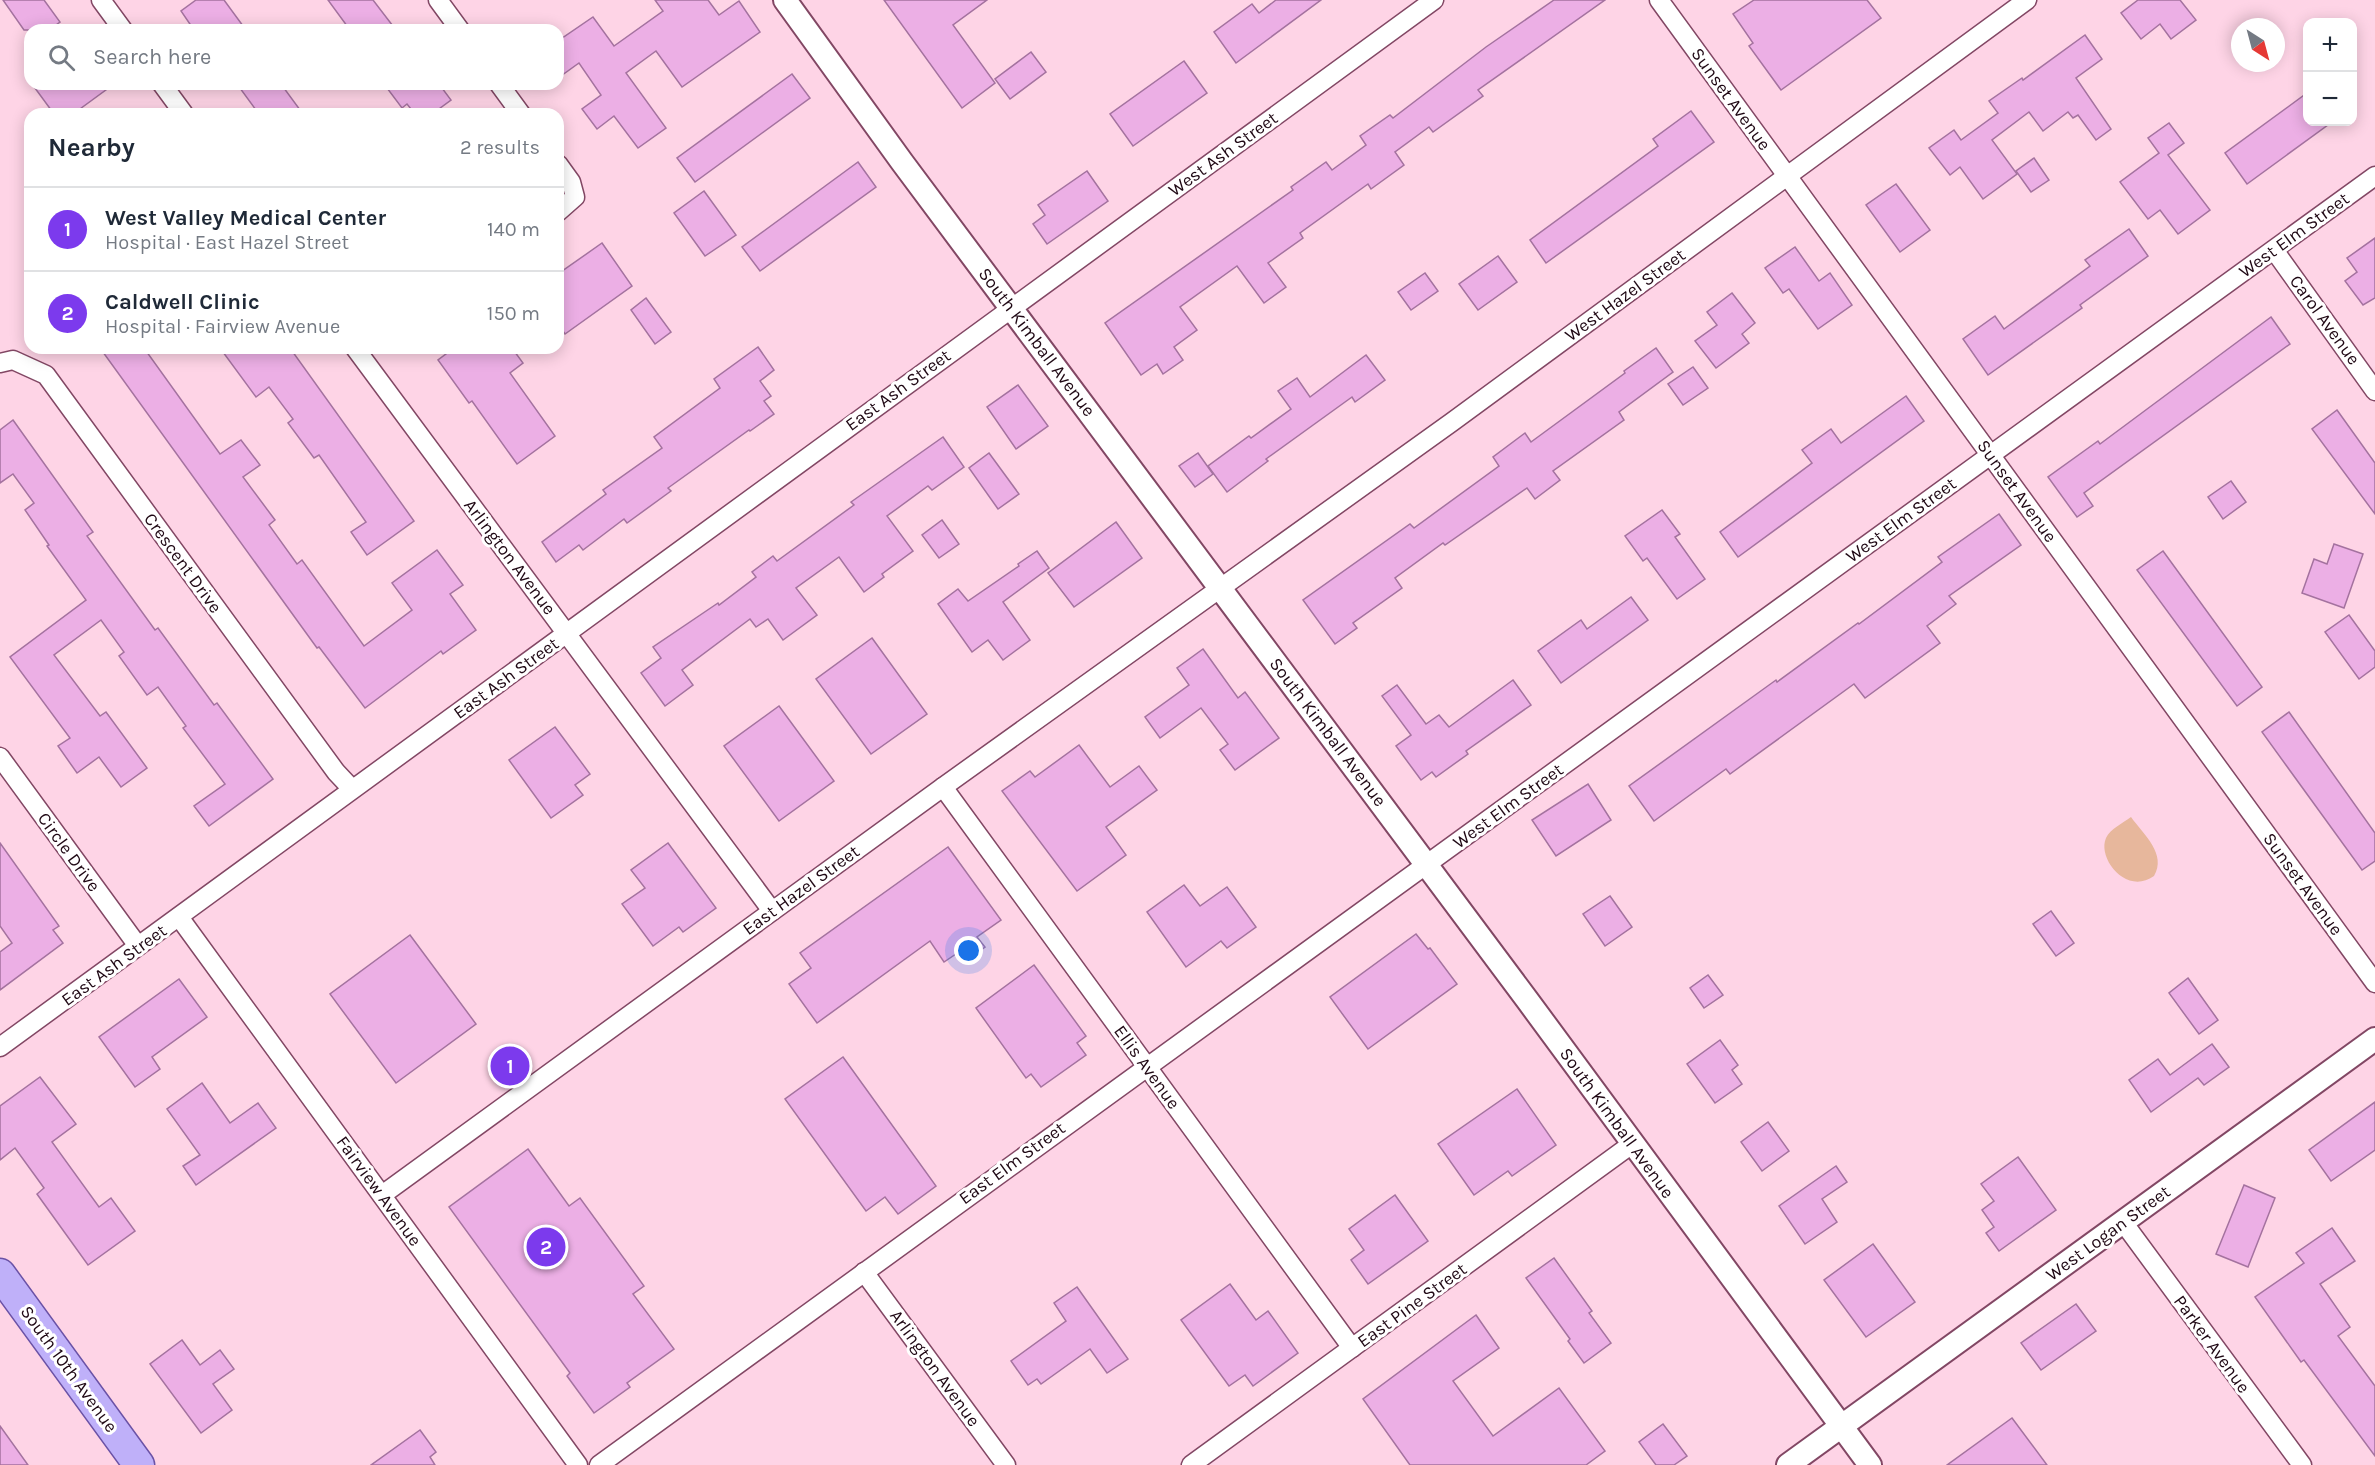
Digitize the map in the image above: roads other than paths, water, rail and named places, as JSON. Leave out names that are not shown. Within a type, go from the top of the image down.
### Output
[{"type":"main road","name":"South 10th Avenue","points":[[0,1274],[139,1465]]},
{"type":"street","points":[[101,0],[119,24]]},
{"type":"street","points":[[438,0],[456,24]]},
{"type":"street","name":"South Kimball Avenue","points":[[785,0],[1870,1465]]},
{"type":"street","name":"West Ash Street","points":[[1011,307],[1434,0]]},
{"type":"street","name":"Sunset Avenue","points":[[1659,0],[2375,983]]},
{"type":"street","name":"West Hazel Street","points":[[1221,587],[1471,408],[2027,0]]},
{"type":"street","points":[[166,90],[180,108]]},
{"type":"street","points":[[503,90],[517,108]]},
{"type":"street","points":[[564,172],[571,182],[575,197],[564,207]]},
{"type":"street","name":"West Elm Street","points":[[1427,865],[2375,176]]},
{"type":"street","name":"Carol Avenue","points":[[2274,250],[2375,390]]},
{"type":"street","name":"East Ash Street","points":[[0,1047],[1011,307]]},
{"type":"street","name":"Arlington Avenue","points":[[365,354],[567,633],[772,910]]},
{"type":"street","name":"Crescent Drive","points":[[0,363],[13,360],[46,375],[336,772],[352,789]]},
{"type":"street","name":"East Hazel Street","points":[[382,1195],[772,910],[1221,587]]},
{"type":"street","name":"Circle Drive","points":[[0,757],[138,946]]},
{"type":"street","name":"Ellis Avenue","points":[[943,787],[1352,1348]]},
{"type":"street","name":"East Elm Street","points":[[599,1465],[1146,1065],[1427,865]]},
{"type":"street","name":"Fairview Avenue","points":[[179,917],[578,1465]]},
{"type":"street","name":"West Logan Street","points":[[1788,1465],[2375,1039]]},
{"type":"street","name":"East Pine Street","points":[[1191,1465],[1632,1144]]},
{"type":"street","name":"Parker Avenue","points":[[2123,1222],[2302,1465]]},
{"type":"street","name":"Arlington Avenue","points":[[864,1272],[1006,1465]]},
{"type":"place","name":"West Valley Medical Center","points":[[510,1066]]},
{"type":"place","name":"Caldwell Clinic","points":[[546,1247]]}]
